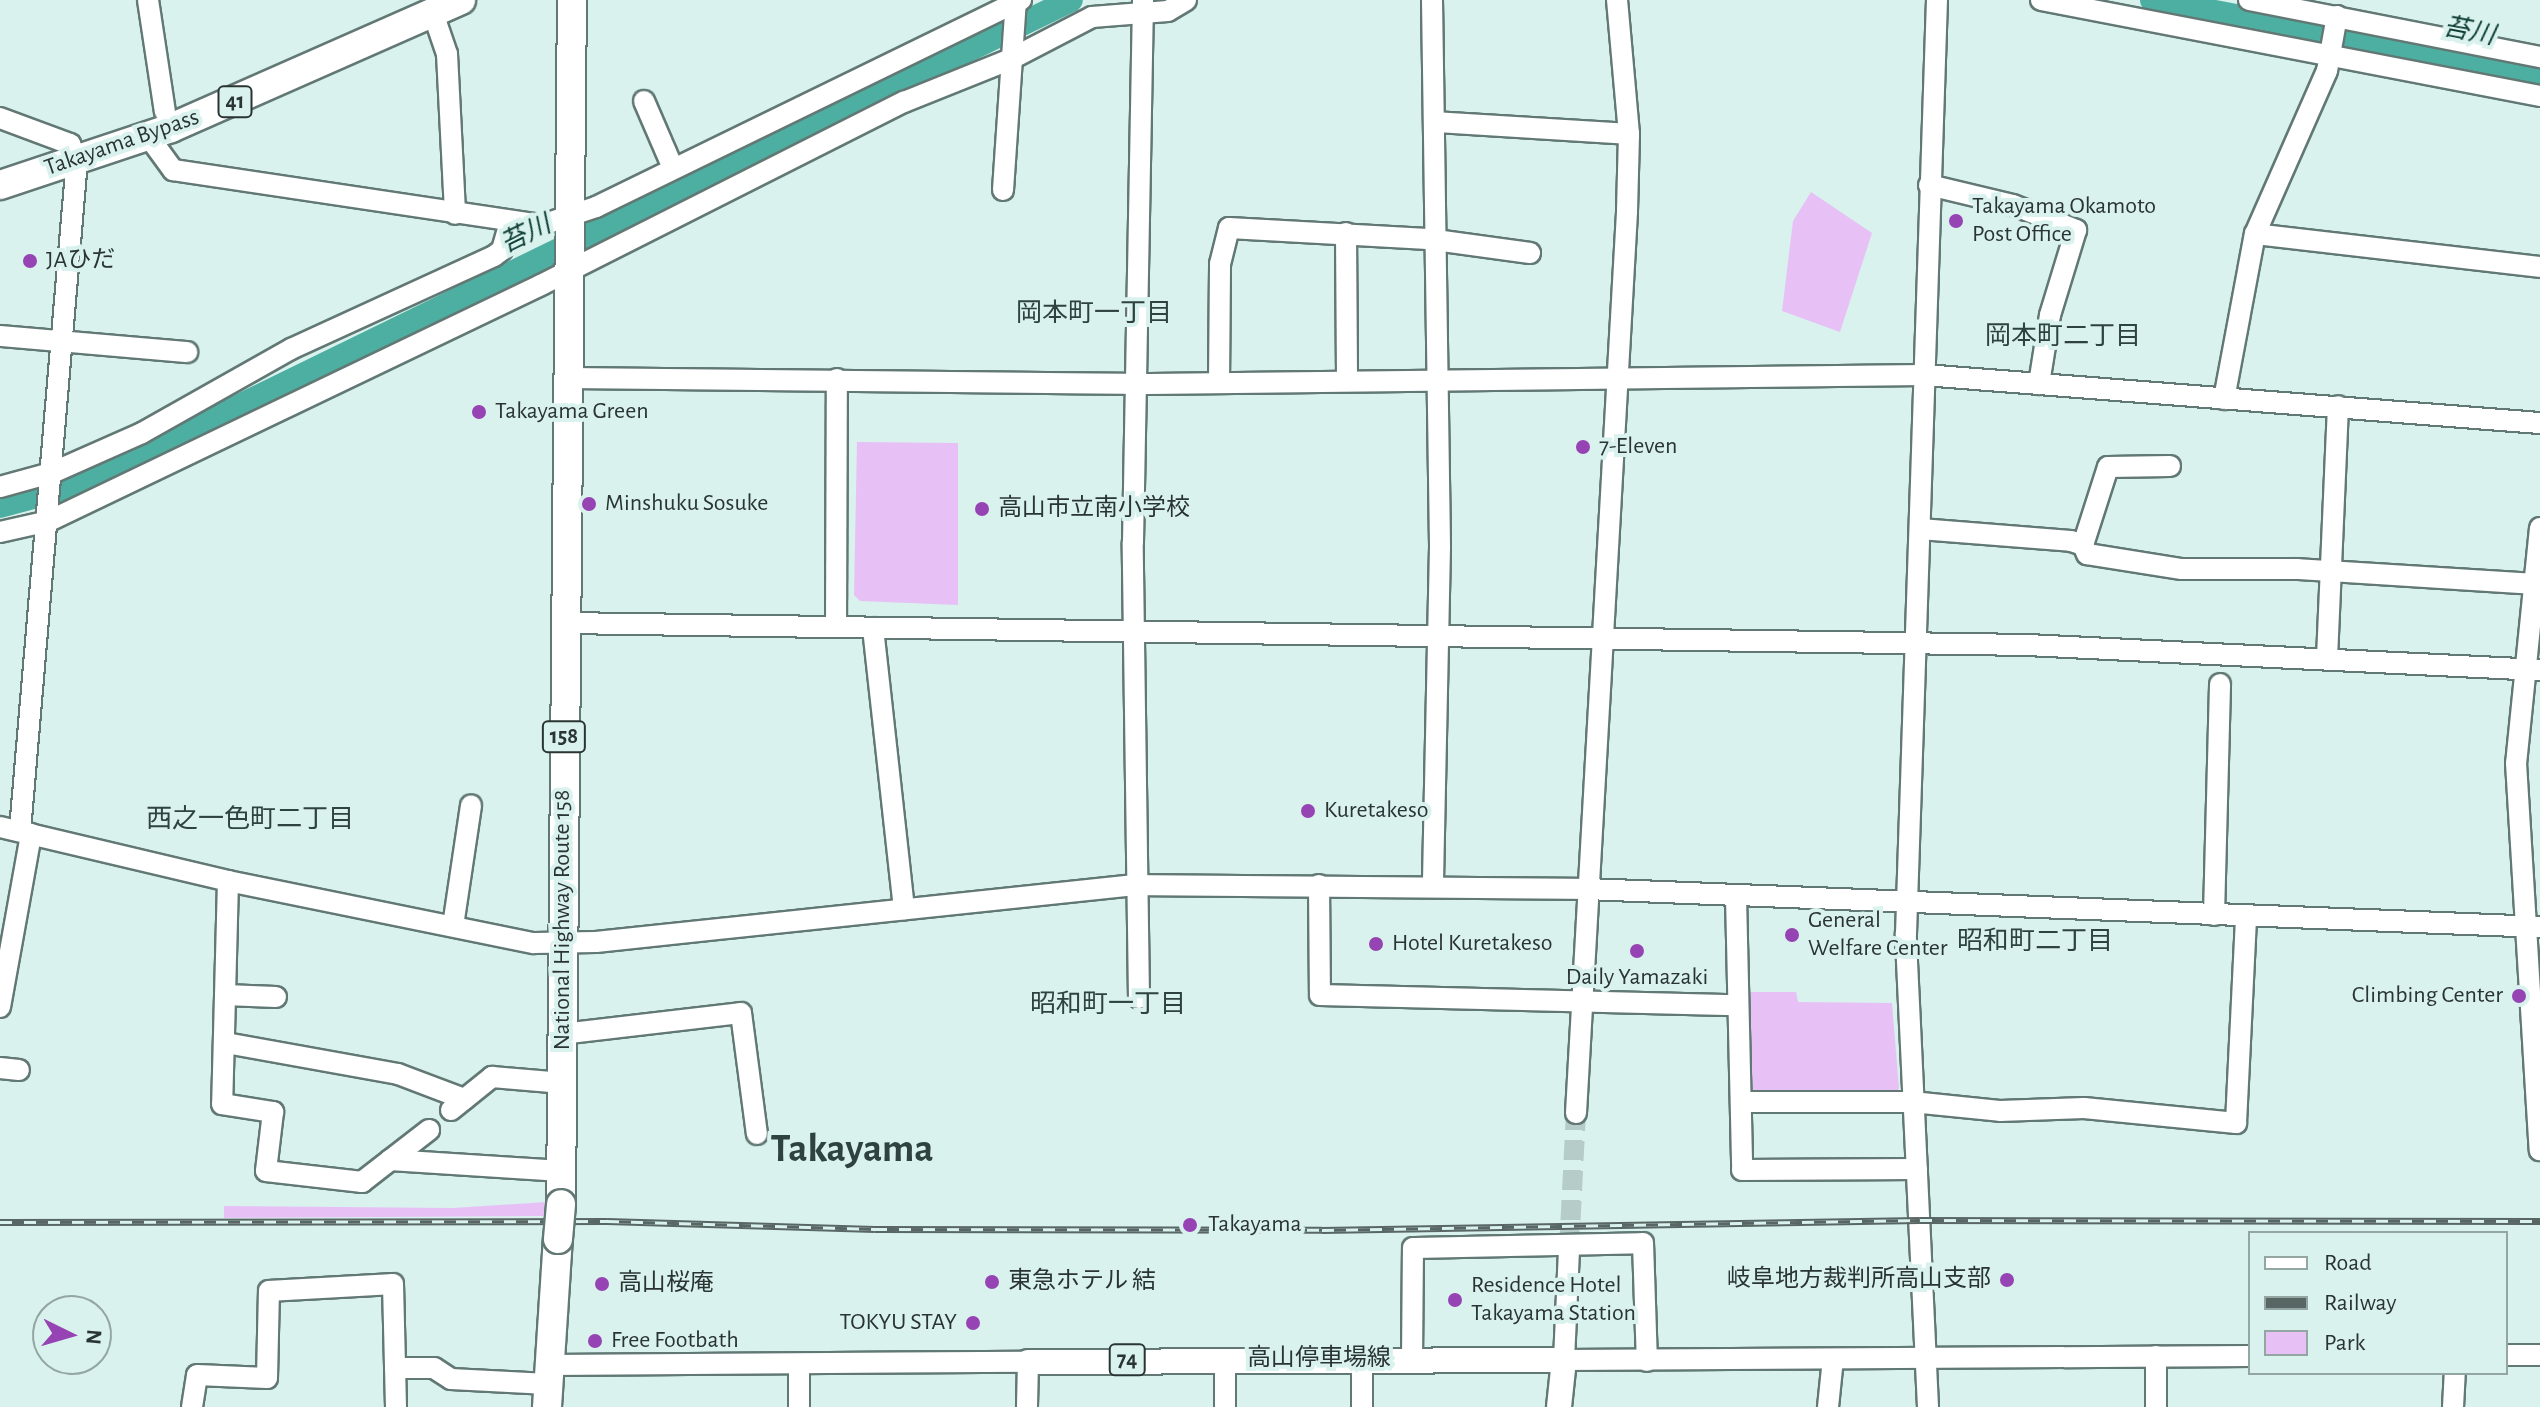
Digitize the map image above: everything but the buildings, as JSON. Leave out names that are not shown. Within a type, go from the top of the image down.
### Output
[{"type":"highway","name":"Takayama Bypass","points":[[0,185],[165,112],[426,7],[461,0]]},
{"type":"highway","name":"National Highway Route 158","points":[[548,1385],[562,1171],[564,623],[572,0]]},
{"type":"highway","name":"Takayama Bypass","points":[[0,165],[149,137],[426,7]]},
{"type":"main road","name":"高山停車場線","points":[[1028,1362],[1564,1360]]},
{"type":"main road","points":[[1559,1407],[1564,1360]]},
{"type":"street","points":[[148,0],[165,112]]},
{"type":"street","points":[[0,532],[49,518],[904,102],[1092,17],[1143,6],[1168,11],[1186,0]]},
{"type":"street","points":[[1432,0],[1440,636],[1433,886]]},
{"type":"street","points":[[1576,1113],[1629,134],[1617,0]]},
{"type":"street","points":[[1928,1407],[1912,1102],[1906,905],[1937,0]]},
{"type":"street","points":[[2249,0],[2540,57]]},
{"type":"street","points":[[2052,1],[2540,96]]},
{"type":"street","points":[[1003,190],[1017,2]]},
{"type":"street","points":[[149,137],[173,170],[542,225],[570,219],[1017,2]]},
{"type":"street","points":[[1139,998],[1133,632],[1143,6]]},
{"type":"street","points":[[426,7],[447,54],[455,214]]},
{"type":"street","points":[[2224,399],[2255,234],[2330,53],[2336,19]]},
{"type":"street","points":[[644,101],[673,168]]},
{"type":"street","points":[[0,118],[73,152],[66,341],[0,1007]]},
{"type":"street","points":[[1435,122],[1629,134]]},
{"type":"street","points":[[1929,185],[2013,205],[2076,230],[2050,315],[2039,384]]},
{"type":"street","points":[[0,487],[54,475],[198,405],[291,349],[494,256],[502,250],[510,222]]},
{"type":"street","points":[[1219,383],[1220,264],[1229,228],[1346,233],[1530,253]]},
{"type":"street","points":[[1346,233],[1347,381]]},
{"type":"street","points":[[2255,234],[2540,267]]},
{"type":"street","points":[[0,336],[187,352]]},
{"type":"street","points":[[569,378],[1136,384],[1924,375],[2540,423]]},
{"type":"street","points":[[836,627],[837,379]]},
{"type":"street","points":[[2327,658],[2334,572],[2338,406]]},
{"type":"street","points":[[2170,466],[2108,467],[2083,545],[2087,554],[2182,569],[2334,572],[2534,584]]},
{"type":"street","points":[[2540,528],[2534,584],[2532,670],[2516,763],[2534,927],[2540,1150]]},
{"type":"street","points":[[1920,529],[2083,545]]},
{"type":"street","points":[[564,623],[1915,642],[2327,658],[2532,670]]},
{"type":"street","points":[[873,628],[904,909]]},
{"type":"street","points":[[2214,915],[2220,684]]},
{"type":"street","points":[[453,926],[471,805]]},
{"type":"street","points":[[17,831],[228,881],[453,926],[563,943],[1135,885],[1587,889],[1906,905],[2534,927]]},
{"type":"street","points":[[228,881],[222,1104],[273,1112],[266,1171],[362,1182],[429,1130]]},
{"type":"street","points":[[1319,885],[1320,995],[1736,1005]]},
{"type":"street","points":[[1736,896],[1742,1170],[1917,1169]]},
{"type":"street","points":[[1741,1102],[1912,1102],[2000,1111],[2084,1108],[2236,1123],[2246,916]]},
{"type":"street","points":[[225,995],[276,997]]},
{"type":"street","points":[[562,1034],[741,1013],[757,1134]]},
{"type":"street","points":[[226,1043],[323,1065],[398,1074],[457,1104],[492,1077],[563,1083]]},
{"type":"street","points":[[390,1160],[562,1171]]},
{"type":"street","points":[[1412,1360],[1413,1248],[1643,1243],[1647,1361]]},
{"type":"street","points":[[1569,1250],[1564,1360],[2248,1356]]},
{"type":"street","points":[[192,1407],[197,1375],[267,1378],[269,1291],[393,1284],[396,1407]]},
{"type":"street","points":[[2508,1355],[2540,1355]]},
{"type":"street","points":[[2156,1356],[2156,1407]]},
{"type":"street","points":[[1225,1359],[1225,1407]]},
{"type":"street","points":[[1362,1359],[1362,1407]]},
{"type":"street","points":[[1828,1407],[1833,1359]]},
{"type":"street","points":[[395,1368],[434,1368],[451,1379],[548,1385],[799,1364],[1028,1362],[1027,1407]]},
{"type":"street","points":[[799,1364],[799,1407]]},
{"type":"street","points":[[2453,1407],[2455,1375]]},
{"type":"green space","points":[[1811,192],[1872,233],[1840,332],[1782,311],[1793,221]]},
{"type":"green space","points":[[857,442],[958,443],[958,605],[860,601],[854,595]]},
{"type":"green space","points":[[1747,992],[1796,992],[1798,1002],[1892,1003],[1899,1088],[1895,1094],[1752,1096],[1747,1091]]},
{"type":"green space","points":[[546,1202],[546,1216],[224,1218],[224,1206],[453,1208]]},
{"type":"waterway","name":"苔川","points":[[0,506],[70,487],[110,469],[1071,0]]},
{"type":"waterway","name":"苔川","points":[[2152,0],[2540,74]]},
{"type":"tunnel","points":[[1569,1250],[1576,1113]]},
{"type":"railway","points":[[0,1222],[607,1221],[875,1229],[1322,1230],[1920,1220],[2540,1221]]},
{"type":"place","name":"Takayama Okamoto Post Office","points":[[1956,221]]},
{"type":"place","name":"JAひだ","points":[[30,261]]},
{"type":"place","name":"Takayama Green","points":[[479,412]]},
{"type":"place","name":"7-Eleven","points":[[1583,447]]},
{"type":"place","name":"Minshuku Sosuke","points":[[589,504]]},
{"type":"place","name":"高山市立南小学校","points":[[982,509]]},
{"type":"place","name":"Kuretakeso","points":[[1308,811]]},
{"type":"place","name":"General Welfare Center","points":[[1792,935]]},
{"type":"place","name":"Hotel Kuretakeso","points":[[1376,944]]},
{"type":"place","name":"Daily Yamazaki","points":[[1637,951]]},
{"type":"place","name":"Climbing Center","points":[[2519,996]]},
{"type":"place","name":"Takayama","points":[[1190,1225]]},
{"type":"place","name":"岐阜地方裁判所高山支部","points":[[2007,1280]]},
{"type":"place","name":"東急ホテル 結","points":[[992,1282]]},
{"type":"place","name":"高山桜庵","points":[[602,1284]]},
{"type":"place","name":"Residence Hotel Takayama Station","points":[[1455,1300]]},
{"type":"place","name":"TOKYU STAY","points":[[973,1323]]},
{"type":"place","name":"Free Footbath","points":[[595,1341]]},
{"type":"district","name":"岡本町一丁目","points":[[1094,314]]},
{"type":"district","name":"岡本町二丁目","points":[[2063,337]]},
{"type":"district","name":"西之一色町二丁目","points":[[250,820]]},
{"type":"district","name":"昭和町二丁目","points":[[2035,942]]},
{"type":"district","name":"昭和町一丁目","points":[[1108,1005]]},
{"type":"district","name":"Takayama","points":[[852,1149]]}]
